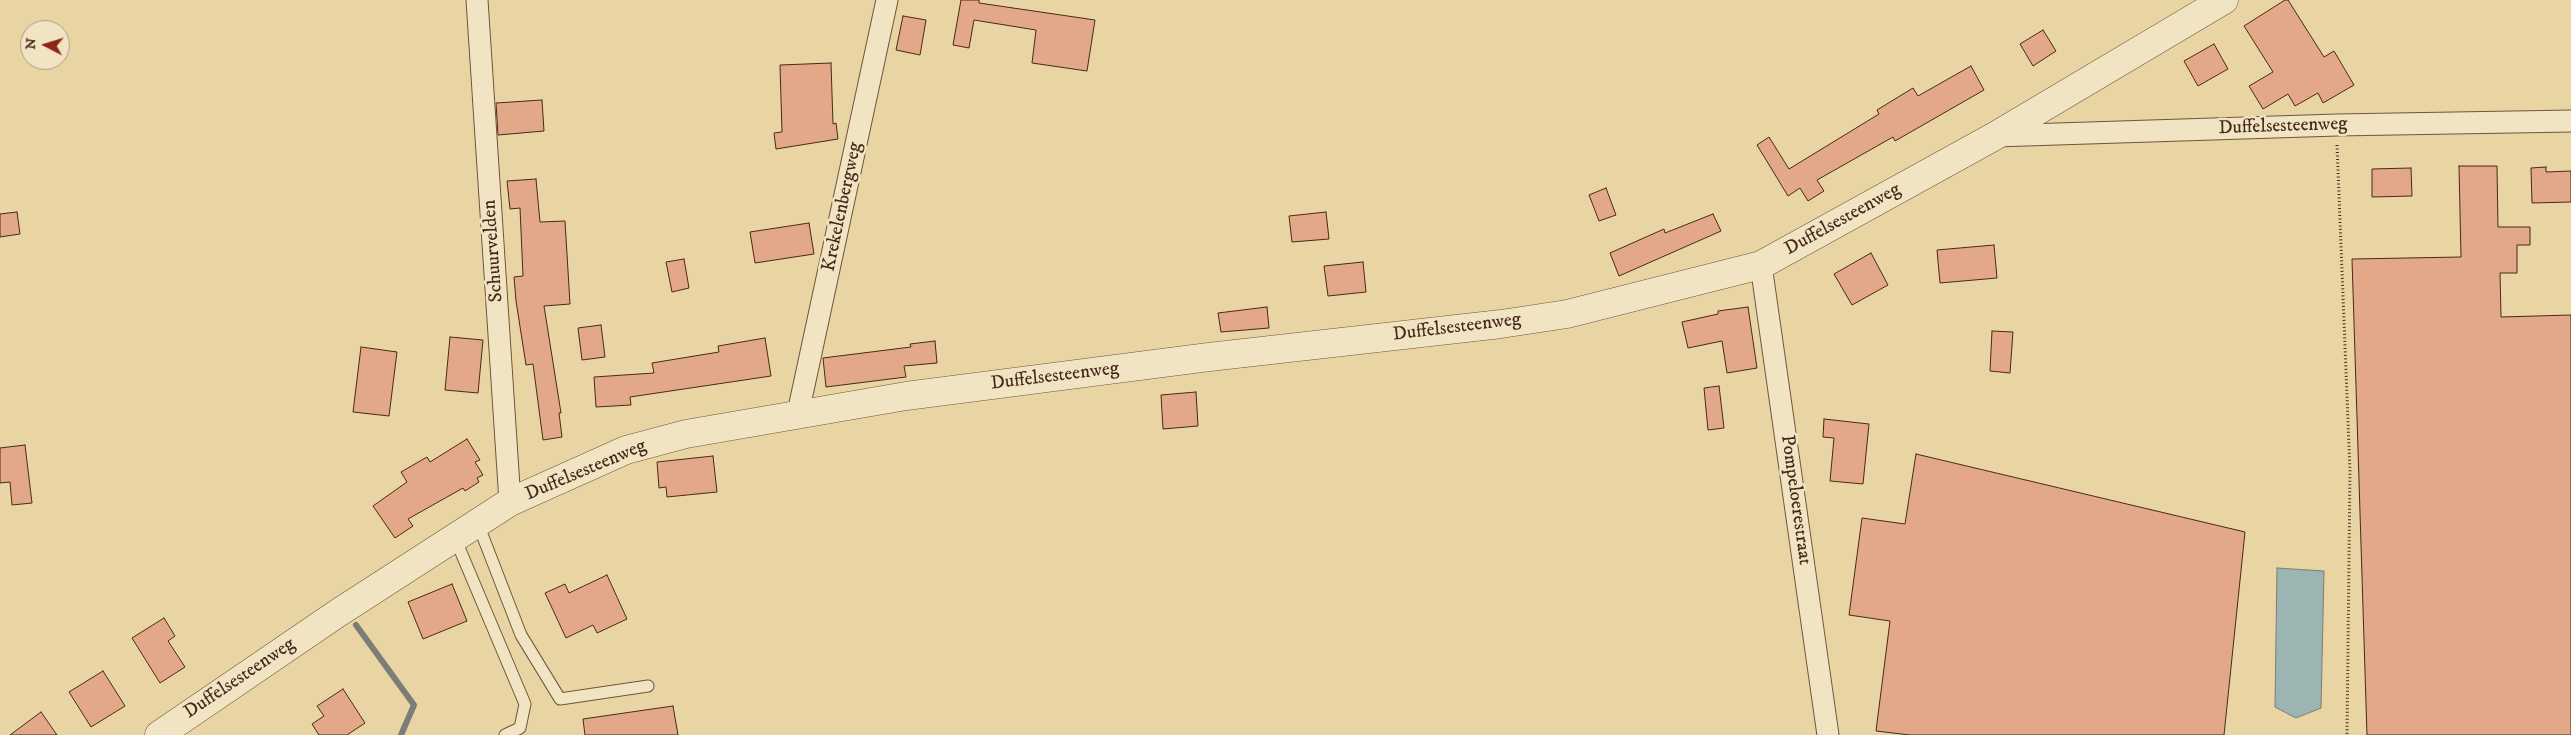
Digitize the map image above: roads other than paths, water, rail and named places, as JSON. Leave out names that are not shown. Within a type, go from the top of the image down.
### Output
[{"type":"street","name":"Schuurvelden","points":[[476,0],[510,502]]},
{"type":"street","name":"Krekelenbergweg","points":[[798,413],[887,0]]},
{"type":"street","name":"Duffelsesteenweg","points":[[159,735],[338,613],[510,502],[626,450],[686,434],[798,413],[916,395],[1209,356],[1501,324],[1567,314],[1761,265],[1995,136],[2224,0]]},
{"type":"street","name":"Duffelsesteenweg","points":[[1995,136],[2337,125],[2571,121]]},
{"type":"street","name":"Pompeloerestraat","points":[[1761,265],[1828,735]]},
{"type":"lane","points":[[478,524],[522,635],[560,699],[648,686]]},
{"type":"lane","points":[[455,538],[525,704],[520,728],[505,735]]},
{"type":"water","points":[[2277,568],[2324,571],[2321,708],[2296,718],[2275,707]]},
{"type":"waterway","points":[[356,625],[414,705],[401,735]]}]
